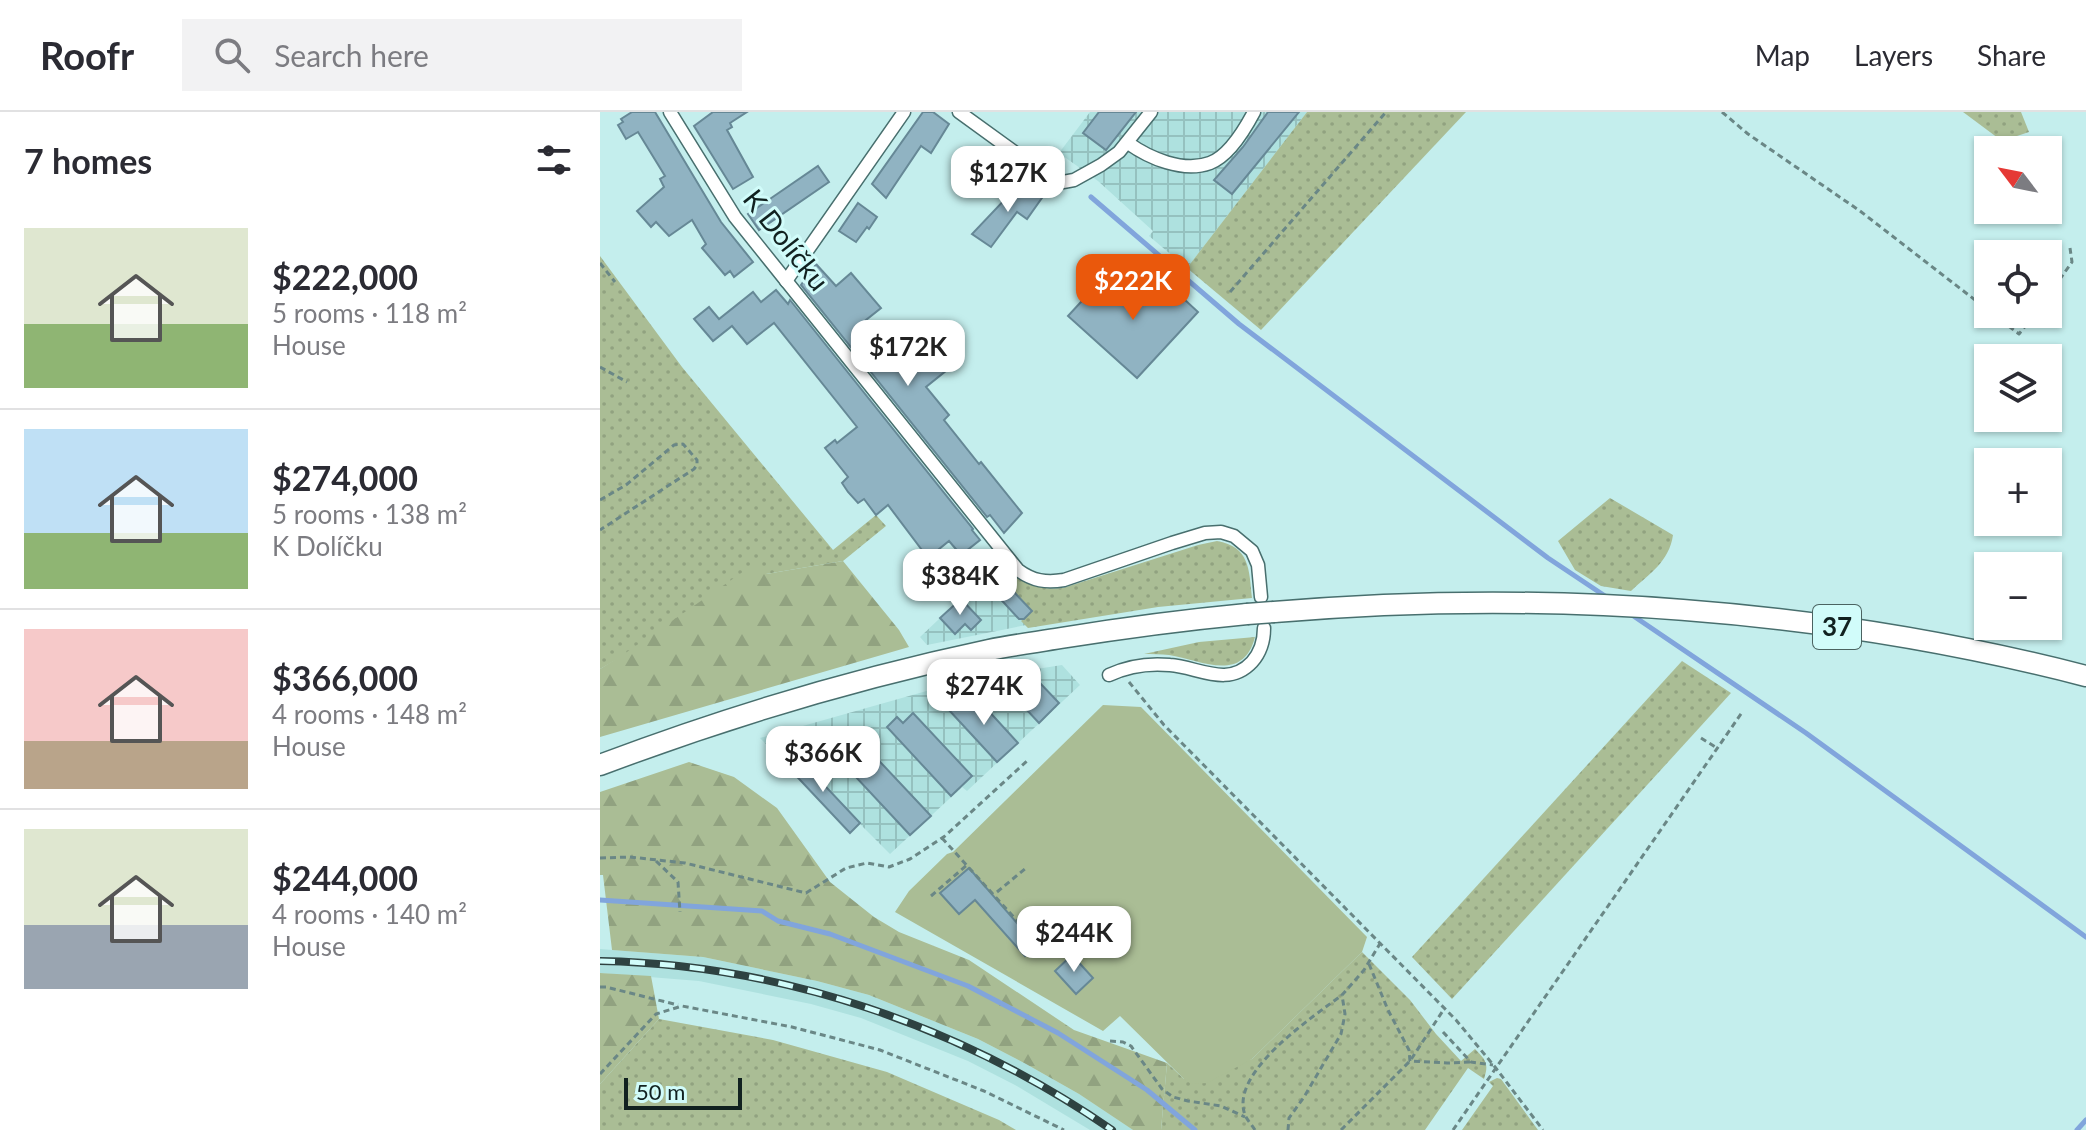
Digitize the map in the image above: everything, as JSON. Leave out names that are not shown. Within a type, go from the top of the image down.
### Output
[{"type":"main road","name":"37","points":[[600,765],[718,723],[798,699],[878,676],[991,650],[1128,627],[1342,606],[1448,602],[1590,604],[1768,618],[1971,650],[2086,676]]},
{"type":"street","name":"K Dolíčku","points":[[670,112],[735,217],[1018,570],[1036,580],[1064,580],[1172,543],[1205,533],[1221,532],[1234,536],[1252,551],[1258,565],[1267,612]]},
{"type":"street","points":[[786,281],[904,112]]},
{"type":"street","points":[[959,112],[1039,170],[1063,182],[1074,180],[1119,152],[1151,112]]},
{"type":"street","points":[[1128,143],[1160,160],[1201,166],[1223,155],[1254,112]]},
{"type":"street","points":[[1114,672],[1140,665],[1160,664],[1216,675],[1236,673],[1258,655],[1267,612]]},
{"type":"path","points":[[1230,292],[1386,112]]},
{"type":"path","points":[[1722,112],[1748,134],[1860,211],[1974,299]]},
{"type":"path","points":[[2062,276],[2072,262],[2070,248]]},
{"type":"path","points":[[600,263],[615,282]]},
{"type":"path","points":[[600,367],[627,382]]},
{"type":"path","points":[[600,500],[626,485],[678,443],[688,447],[697,460],[694,469],[600,530]]},
{"type":"path","points":[[1114,672],[1445,1008],[1543,1130]]},
{"type":"path","points":[[1453,1130],[1494,1066],[1743,711]]},
{"type":"path","points":[[1701,738],[1717,748]]},
{"type":"path","points":[[600,858],[630,857],[685,863],[806,893],[846,868],[867,863],[889,867],[910,859],[942,838],[1027,761]]},
{"type":"path","points":[[942,838],[1039,945]]},
{"type":"path","points":[[656,861],[678,882],[680,912]]},
{"type":"path","points":[[931,896],[967,865]]},
{"type":"path","points":[[997,892],[1026,868]]},
{"type":"path","points":[[1255,1130],[1245,1117],[1242,1104],[1248,1080],[1260,1062],[1342,995],[1369,963],[1381,942]]},
{"type":"path","points":[[1369,963],[1372,976],[1409,1050],[1410,1061]]},
{"type":"path","points":[[600,987],[792,1027],[880,1050],[984,1091],[1064,1130]]},
{"type":"path","points":[[1288,1130],[1289,1118],[1341,1034],[1345,1014],[1342,995]]},
{"type":"path","points":[[600,1074],[656,1014],[682,1006]]},
{"type":"path","points":[[1341,1130],[1410,1061],[1445,1008]]},
{"type":"path","points":[[1443,1032],[1471,1062]]},
{"type":"path","points":[[1110,1041],[1131,1046],[1162,1089],[1173,1097],[1221,1106],[1245,1117]]},
{"type":"path","points":[[1410,1061],[1471,1062],[1494,1066]]},
{"type":"shaded area","points":[[1090,112],[1307,112],[1187,268],[1149,236],[1153,231],[1098,181],[1059,153]]},
{"type":"shaded area","points":[[992,569],[1041,622],[927,645],[920,637]]},
{"type":"shaded area","points":[[1062,665],[1080,685],[967,791],[962,787],[890,854],[860,824],[850,833],[760,738],[962,681]]},
{"type":"shaded area","points":[[600,949],[703,957],[869,995],[978,1039],[1079,1094],[1133,1130],[1090,1130],[968,1061],[861,1018],[811,1004],[699,981],[600,973]]},
{"type":"green space","points":[[1307,112],[1466,112],[1261,330],[1187,268]]},
{"type":"green space","points":[[1963,112],[2021,112],[2029,132],[2017,136],[1995,136]]},
{"type":"green space","points":[[600,256],[682,367],[833,550],[876,515],[886,526],[843,561],[766,574],[600,669]]},
{"type":"green space","points":[[1610,498],[1673,535],[1663,560],[1631,591],[1601,586],[1575,570],[1558,541]]},
{"type":"green space","points":[[1217,541],[1236,548],[1242,554],[1248,569],[1252,598],[1158,607],[1028,628],[1021,621],[1031,612],[992,570],[982,579],[973,571],[990,555],[994,555],[1024,582],[1063,588]]},
{"type":"green space","points":[[843,561],[899,630],[909,647],[600,737],[600,669],[753,565],[766,574]]},
{"type":"green space","points":[[1255,637],[1249,651],[1231,665],[1144,654],[1199,642]]},
{"type":"green space","points":[[1682,661],[1731,693],[1452,999],[1412,957]]},
{"type":"green space","points":[[1103,705],[1141,707],[1367,937],[1362,952],[1252,1059],[1207,1083],[1192,1084],[1184,1079],[1120,1016],[1103,1031],[895,912],[909,891]]},
{"type":"green space","points":[[689,762],[734,777],[777,808],[830,882],[874,917],[899,932],[969,960],[1074,1030],[1167,1063],[1161,1130],[1133,1130],[1079,1094],[978,1039],[869,995],[703,957],[612,950],[603,875],[600,875],[600,792]]},
{"type":"green space","points":[[1362,952],[1410,1000],[1461,1061],[1475,1049],[1479,1053],[1486,1066],[1484,1079],[1468,1068],[1425,1130],[1161,1130],[1167,1063],[1184,1079],[1252,1059]]},
{"type":"green space","points":[[600,973],[651,976],[659,1019],[600,1084]]},
{"type":"green space","points":[[659,1019],[773,1040],[887,1072],[1016,1130],[600,1130],[600,1084]]},
{"type":"green space","points":[[1501,1079],[1538,1130],[1462,1130],[1493,1086],[1489,1082]]},
{"type":"building","points":[[632,112],[655,112],[721,222],[753,262],[734,277],[730,271],[725,275],[702,248],[706,244],[692,220],[669,236],[656,222],[651,227],[637,211],[664,187],[660,179],[665,176],[638,132],[626,139],[618,125]]},
{"type":"building","points":[[713,112],[747,112],[730,123],[732,127],[727,130],[753,177],[733,189],[694,126]]},
{"type":"building","points":[[923,112],[933,112],[949,124],[931,153],[921,146],[886,198],[872,184]]},
{"type":"building","points":[[1099,112],[1136,112],[1106,150],[1083,133]]},
{"type":"building","points":[[1268,112],[1299,112],[1232,194],[1214,180]]},
{"type":"building","points":[[818,166],[829,182],[759,230],[748,214]]},
{"type":"building","points":[[1026,183],[1044,195],[1027,219],[1017,212],[991,247],[972,234],[1009,195],[1015,199]]},
{"type":"building","points":[[858,203],[877,217],[856,242],[839,231]]},
{"type":"building","points":[[816,264],[836,286],[851,273],[881,308],[866,320],[904,365],[927,346],[947,370],[926,387],[949,415],[944,420],[1022,513],[1004,533],[990,515],[987,517],[801,285]]},
{"type":"building","points":[[1105,276],[1134,302],[1159,276],[1198,312],[1137,378],[1068,316]]},
{"type":"building","points":[[776,290],[788,304],[790,300],[973,529],[980,540],[961,555],[949,541],[928,558],[888,505],[876,515],[864,499],[858,503],[848,492],[842,483],[848,477],[825,448],[835,440],[837,443],[857,427],[774,323],[747,344],[732,326],[713,341],[694,319],[709,307],[719,319],[753,292],[761,302]]},
{"type":"building","points":[[992,569],[1032,611],[1024,619],[1019,619],[982,579]]},
{"type":"building","points":[[961,599],[981,620],[971,630],[965,624],[955,634],[940,618]]},
{"type":"building","points":[[1039,682],[1059,703],[1039,723],[1014,696],[1024,687],[1029,692]]},
{"type":"building","points":[[974,695],[1018,743],[997,762],[948,709],[958,700],[962,704]]},
{"type":"building","points":[[913,713],[972,776],[951,796],[887,727],[897,717],[903,723]]},
{"type":"building","points":[[852,732],[931,816],[910,835],[827,746],[837,736],[842,741]]},
{"type":"building","points":[[796,755],[860,823],[850,833],[786,765]]},
{"type":"building","points":[[969,868],[1037,946],[1025,956],[975,900],[959,914],[940,893]]},
{"type":"building","points":[[1072,955],[1093,978],[1076,994],[1055,971]]},
{"type":"waterway","points":[[1091,197],[1239,324],[1548,558],[1608,598]]},
{"type":"waterway","points":[[1632,615],[1806,733],[2086,937]]},
{"type":"waterway","points":[[600,900],[762,911],[778,921],[830,934],[968,986],[1058,1033],[1147,1090],[1195,1130]]},
{"type":"waterway","points":[[2077,1130],[2086,1120]]},
{"type":"railway","points":[[600,961],[668,965],[735,974],[868,1008],[932,1032],[995,1061],[1055,1093],[1112,1130]]}]
